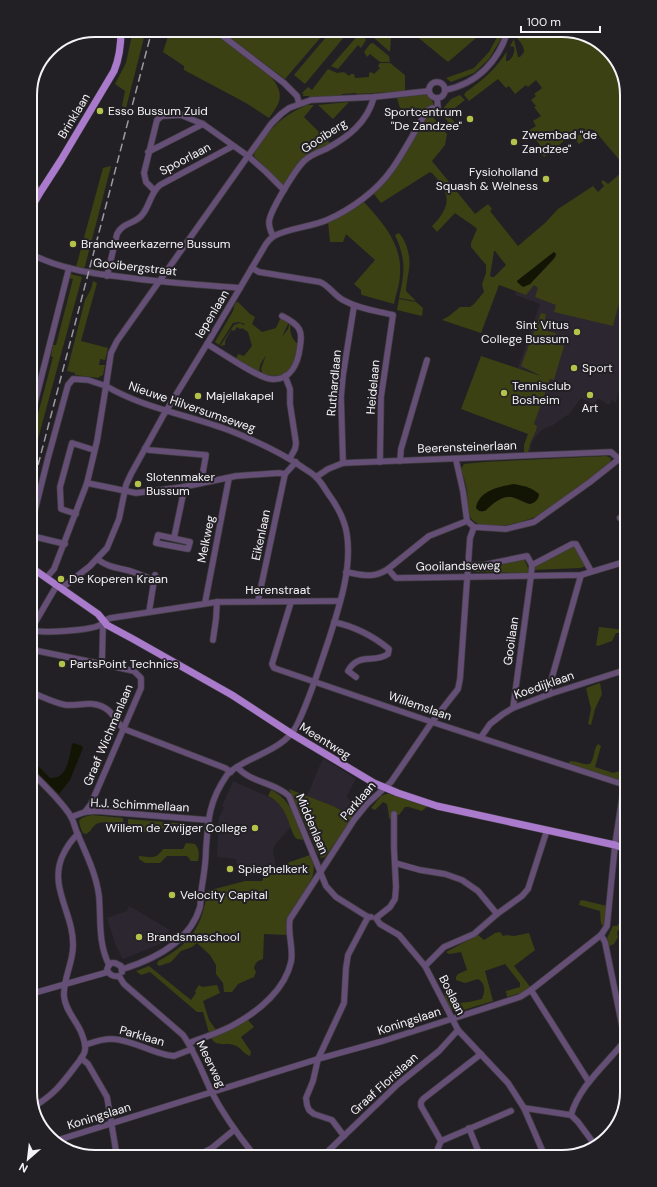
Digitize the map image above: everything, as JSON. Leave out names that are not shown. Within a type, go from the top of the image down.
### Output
[{"type":"main road","name":"Brinklaan","points":[[37,197],[61,160],[114,71],[120,51],[121,37]]},
{"type":"main road","points":[[37,571],[98,614],[103,621]]},
{"type":"main road","name":"Meentweg","points":[[103,621],[111,628],[232,695],[292,734],[374,783],[437,806],[620,847]]},
{"type":"street","points":[[224,37],[284,83],[297,96],[299,103]]},
{"type":"street","points":[[445,90],[462,86],[478,76],[486,69],[498,54],[507,37]]},
{"type":"street","points":[[438,82],[443,85],[445,90],[442,97],[437,98],[432,97],[429,91],[431,85],[438,82]]},
{"type":"street","points":[[47,577],[54,569],[65,544],[86,483],[97,441],[111,352],[117,341],[271,124],[289,108],[299,103],[311,100],[374,97],[429,91]]},
{"type":"street","name":"Gooiberg","points":[[273,236],[269,222],[270,215],[284,190],[304,161],[343,140],[354,131],[364,120],[374,97]]},
{"type":"street","points":[[273,236],[326,221],[352,208],[369,194],[391,170],[427,111],[432,108],[438,109],[437,98]]},
{"type":"street","points":[[154,190],[146,182],[144,173],[148,152],[159,118],[181,115],[203,124],[248,156],[284,190]]},
{"type":"street","points":[[148,152],[203,124]]},
{"type":"street","name":"Spoorlaan","points":[[107,276],[117,234],[120,229],[141,217],[147,208],[154,190],[160,185],[233,146]]},
{"type":"street","name":"Iepenlaan","points":[[59,586],[90,566],[107,548],[119,519],[131,474],[166,411],[266,244],[273,236]]},
{"type":"street","name":"Gooibergstraat","points":[[37,257],[46,262],[92,274],[160,282],[240,288]]},
{"type":"street","points":[[37,394],[69,268]]},
{"type":"street","points":[[252,268],[259,272],[320,282],[343,301],[354,306]]},
{"type":"street","name":"Heidelaan","points":[[354,306],[394,316],[381,397],[380,462]]},
{"type":"street","name":"Ruthardlaan","points":[[343,463],[341,397],[354,306]]},
{"type":"street","points":[[207,344],[260,375],[270,379],[278,379],[285,376],[294,368],[297,362],[302,337],[300,329],[282,316]]},
{"type":"street","points":[[400,461],[400,449],[427,360]]},
{"type":"street","points":[[285,376],[290,389],[290,404],[296,443],[295,449],[290,458]]},
{"type":"street","name":"Nieuwe Hilversumseweg","points":[[37,502],[68,385],[73,379],[88,380],[106,386],[125,396],[166,411],[230,431],[290,458],[316,477],[332,499],[341,515],[347,535],[346,572],[334,622],[300,720],[292,734]]},
{"type":"street","points":[[76,514],[61,510],[60,487],[72,444],[94,450]]},
{"type":"street","points":[[145,448],[149,450],[206,455],[201,483]]},
{"type":"street","name":"Beerensteinerlaan","points":[[316,477],[328,469],[343,463],[456,460],[611,452],[620,456]]},
{"type":"street","points":[[456,460],[463,491],[467,521],[474,527],[506,529],[534,522],[590,482],[620,458]]},
{"type":"street","points":[[86,483],[136,493],[183,487],[258,474],[285,474],[296,462]]},
{"type":"street","name":"Eikenlaan","points":[[258,601],[285,474]]},
{"type":"street","name":"Melkweg","points":[[205,603],[229,478]]},
{"type":"street","points":[[174,538],[183,495],[183,487]]},
{"type":"street","points":[[346,572],[372,576],[381,574],[429,536],[467,521]]},
{"type":"street","name":"Parklaan","points":[[189,1043],[236,1024],[262,1006],[280,986],[290,968],[292,960],[289,928],[290,920],[354,820],[367,804],[391,782],[432,722],[458,689],[460,679],[470,538],[474,527]]},
{"type":"street","points":[[158,535],[174,538],[190,542],[188,549],[156,543],[158,535]]},
{"type":"street","points":[[37,537],[65,544]]},
{"type":"street","points":[[532,576],[532,565],[572,544],[576,544],[591,571]]},
{"type":"street","name":"Gooilandseweg","points":[[469,565],[483,565],[527,556],[532,565]]},
{"type":"street","points":[[97,559],[112,568],[155,578],[149,612]]},
{"type":"street","name":"Gooilandseweg","points":[[388,569],[396,578],[581,575],[620,563]]},
{"type":"street","points":[[550,694],[549,688],[581,575]]},
{"type":"street","name":"Gooilaan","points":[[513,708],[532,576]]},
{"type":"street","points":[[37,620],[59,586]]},
{"type":"street","name":"Herenstraat","points":[[103,621],[111,618],[205,603],[258,601],[340,601]]},
{"type":"street","points":[[213,640],[217,602]]},
{"type":"street","name":"Willemslaan","points":[[291,602],[272,664],[274,668],[432,722],[620,781]]},
{"type":"street","points":[[37,631],[59,632],[98,626],[103,621]]},
{"type":"street","points":[[102,664],[103,621]]},
{"type":"street","points":[[334,622],[354,627],[377,640],[389,649],[388,654],[384,657],[357,660],[351,665],[348,671],[356,677]]},
{"type":"street","name":"Graaf Wichmanlaan","points":[[37,651],[134,671],[141,678],[141,688],[85,812]]},
{"type":"street","name":"Koedijklaan","points":[[481,737],[490,724],[513,708],[550,694],[620,672]]},
{"type":"street","points":[[37,695],[64,704],[74,705],[95,703],[107,708],[118,724],[124,728],[218,765],[231,772]]},
{"type":"street","points":[[108,972],[112,976],[119,976],[123,969],[146,960],[170,947],[185,934],[194,920],[200,906],[208,820],[214,797],[231,772],[237,767],[271,750],[292,734]]},
{"type":"street","name":"Middenlaan","points":[[237,767],[246,776],[283,790],[289,796],[320,872]]},
{"type":"street","points":[[37,778],[55,796],[71,817],[93,869],[98,884],[100,940],[109,965],[107,970],[108,972]]},
{"type":"street","name":"H.J. Schimmellaan","points":[[71,817],[85,812],[96,811],[208,820]]},
{"type":"street","points":[[320,872],[326,886],[336,897],[368,917],[376,918],[390,907],[395,899],[394,814]]},
{"type":"street","points":[[620,814],[615,845],[607,926],[601,935],[605,942],[620,1011]]},
{"type":"street","points":[[425,966],[444,947],[474,934],[496,914],[522,896],[528,889],[547,830]]},
{"type":"street","points":[[38,1104],[49,1097],[61,1086],[85,1051],[85,1045],[81,1032],[64,998],[72,958],[73,944],[72,932],[58,879],[60,864],[67,847],[78,834]]},
{"type":"street","points":[[395,863],[420,870],[445,874],[462,880],[478,891],[496,914]]},
{"type":"street","points":[[344,1136],[332,1120],[314,1114],[310,1110],[307,1105],[306,1098],[313,1081],[318,1059],[344,1003],[348,955],[368,917]]},
{"type":"street","name":"Boslaan","points":[[376,918],[380,924],[399,936],[425,966],[458,1030],[508,1083],[524,1108],[542,1150]]},
{"type":"street","name":"Koningslaan","points":[[62,1139],[318,1059],[383,1041],[520,997],[601,935]]},
{"type":"street","points":[[109,965],[115,963],[123,969]]},
{"type":"street","points":[[37,992],[108,972]]},
{"type":"street","name":"Meerweg","points":[[119,976],[124,984],[176,1029],[189,1043],[212,1092],[234,1130],[250,1150]]},
{"type":"street","points":[[531,990],[589,1082]]},
{"type":"street","name":"Graaf Florislaan","points":[[329,1150],[398,1084],[440,1051],[458,1030]]},
{"type":"street","name":"Parklaan","points":[[85,1045],[99,1040],[112,1038],[174,1056],[192,1049]]},
{"type":"street","points":[[571,1115],[574,1104],[589,1082],[620,1046]]},
{"type":"street","points":[[441,1141],[421,1106],[421,1102],[481,1054]]},
{"type":"street","points":[[81,1058],[88,1064],[107,1097],[116,1150]]},
{"type":"street","points":[[524,1108],[571,1115],[592,1141]]},
{"type":"street","points":[[437,1150],[441,1141],[511,1110]]},
{"type":"street","points":[[469,1128],[478,1150]]},
{"type":"street","points":[[208,1150],[234,1130]]},
{"type":"shaded area","points":[[554,252],[556,254],[555,257],[530,284],[523,287],[518,283],[517,281]]},
{"type":"shaded area","name":"Sint Vitus College Bussum","points":[[530,284],[620,295],[620,391],[616,403],[612,400],[609,405],[597,399],[595,405],[581,398],[569,414],[553,425],[543,429],[536,436],[531,444],[530,452],[526,453],[526,446],[550,379],[553,380],[546,375],[518,368],[540,304],[515,295],[516,291],[526,294]]},
{"type":"shaded area","points":[[514,484],[533,490],[539,494],[539,496],[534,503],[530,504],[511,497],[506,497],[498,500],[485,511],[479,511],[476,508],[481,497],[485,493],[502,486]]},
{"type":"shaded area","points":[[74,743],[82,746],[83,748],[70,780],[59,794],[37,772],[37,765],[50,778],[61,775],[67,766],[72,744]]},
{"type":"shaded area","points":[[323,758],[356,779],[346,797],[360,808],[354,817],[333,806],[307,796]]},
{"type":"shaded area","name":"Willem de Zwijger College","points":[[233,781],[275,800],[282,806],[291,827],[276,843],[273,850],[277,873],[266,875],[248,875],[248,866],[237,864],[236,859],[218,857],[219,818],[224,807],[222,806]]},
{"type":"shaded area","name":"Brandsmaschool","points":[[129,906],[170,930],[160,944],[123,959],[116,946],[107,918],[127,911]]},
{"type":"green space","points":[[132,37],[144,37],[126,108],[122,106],[125,91],[115,84],[126,63]]},
{"type":"green space","points":[[168,37],[219,37],[271,77],[280,93],[279,102],[269,118],[246,103],[184,70],[184,66],[163,52]]},
{"type":"green space","points":[[229,37],[321,37],[285,79]]},
{"type":"green space","points":[[326,37],[344,37],[305,84],[294,75]]},
{"type":"green space","points":[[356,37],[363,37],[366,40],[361,48],[358,45],[338,69],[331,66]]},
{"type":"green space","points":[[373,37],[391,37],[390,52]]},
{"type":"green space","points":[[417,37],[477,37],[448,62]]},
{"type":"green space","points":[[497,37],[502,37],[489,59],[474,73],[451,82],[446,78],[474,68],[489,52]]},
{"type":"green space","points":[[523,37],[524,39],[528,37],[573,38],[591,45],[608,60],[616,73],[619,84],[620,161],[594,130],[587,129],[592,135],[579,144],[574,138],[586,129],[580,128],[544,157],[542,154],[545,151],[528,131],[536,126],[533,121],[541,116],[531,100],[536,96],[534,94],[542,88],[536,80],[528,87],[526,85],[515,94],[509,86],[506,88],[498,79],[469,101],[464,95],[494,69],[507,51],[506,61],[511,58],[514,47],[510,46],[514,39],[518,57],[520,57],[524,50],[517,38]]},
{"type":"green space","points":[[373,43],[389,56],[390,62],[380,62],[370,54],[367,57],[364,52],[370,44]]},
{"type":"green space","points":[[380,63],[390,63],[405,75],[405,91],[342,94],[341,96],[309,98],[309,96],[302,96],[304,95],[302,93],[308,87],[312,90],[328,69],[337,73],[344,72],[349,76],[354,74],[355,78],[369,77],[369,73],[371,72],[374,74],[380,68],[378,66]]},
{"type":"green space","points":[[424,94],[430,96],[434,105],[427,108],[420,115],[400,108],[397,98]]},
{"type":"green space","points":[[460,95],[465,100],[447,114],[457,125],[453,129],[441,111],[451,99]]},
{"type":"green space","points":[[349,102],[333,119],[318,105]]},
{"type":"green space","points":[[307,105],[314,105],[304,117],[331,144],[314,151],[303,159],[294,169],[284,185],[282,185],[254,156],[254,154],[265,137],[282,119]]},
{"type":"green space","points":[[431,115],[447,134],[445,145],[432,161],[475,214],[488,204],[492,209],[490,211],[518,246],[545,223],[558,209],[593,186],[598,192],[604,186],[601,182],[603,180],[608,184],[620,174],[620,300],[613,326],[554,312],[556,305],[535,297],[538,288],[534,285],[526,295],[499,285],[481,333],[442,320],[460,307],[470,307],[484,292],[482,284],[486,273],[486,265],[471,247],[471,243],[477,229],[455,213],[437,232],[432,226],[441,216],[447,199],[439,181],[430,172],[381,203],[374,194],[394,169],[424,120]],"holes":[[[495,251],[506,265],[494,277],[492,277],[490,276]],[[554,252],[556,255],[530,284],[525,286],[517,281]]]},
{"type":"green space","points":[[111,166],[84,270],[76,267],[103,168]]},
{"type":"green space","points":[[364,202],[390,234],[398,253],[400,262],[400,277],[394,304],[362,295],[361,290],[354,284],[375,260],[346,234],[343,242],[330,242],[328,221],[349,212]]},
{"type":"green space","points":[[399,233],[406,245],[409,255],[406,291],[416,301],[399,298],[403,273],[403,259],[395,235]]},
{"type":"green space","points":[[71,274],[82,277],[37,443],[37,418],[53,357],[51,356],[53,345],[56,345],[73,279],[69,278]]},
{"type":"green space","points":[[93,281],[97,283],[81,341],[108,348],[105,360],[100,359],[99,365],[105,365],[103,375],[99,378],[75,375],[75,373],[67,371],[85,300],[91,289]]},
{"type":"green space","points":[[399,299],[416,302],[423,308],[422,316],[397,310]]},
{"type":"green space","points":[[238,302],[255,317],[252,324],[262,332],[276,328],[281,317],[289,322],[282,337],[288,329],[290,322],[291,323],[291,335],[299,345],[292,366],[284,374],[272,376],[263,374],[261,369],[266,355],[260,365],[259,373],[236,359],[238,354],[244,356],[252,346],[248,332],[242,328],[240,329],[237,327],[234,331],[231,330],[225,341],[225,345],[220,346],[234,325],[240,323],[245,324],[239,322],[233,323],[219,345],[215,342],[233,311],[235,303]]},
{"type":"green space","name":"Tennisclub Bosheim","points":[[541,313],[546,314],[543,330],[556,333],[553,343],[564,346],[554,380],[550,379],[534,424],[537,426],[536,431],[528,452],[524,452],[524,445],[528,434],[461,409],[481,356],[541,376],[521,366]]},
{"type":"green space","points":[[606,456],[611,458],[610,465],[540,515],[501,526],[480,524],[472,520],[468,512],[467,490],[461,469],[464,464]],"holes":[[[527,486],[530,504],[515,498],[506,497],[497,500],[482,512],[476,508]]]},
{"type":"green space","points":[[573,545],[576,546],[587,566],[580,568],[533,570],[533,566]]},
{"type":"green space","points":[[524,559],[529,570],[527,573],[474,572],[472,570],[472,567]]},
{"type":"green space","points":[[599,627],[620,629],[620,633],[616,633],[612,641],[598,646],[596,645]]},
{"type":"green space","points":[[600,683],[602,694],[595,709],[591,725],[588,724],[591,709],[586,688]]},
{"type":"green space","points":[[598,744],[601,746],[595,767],[613,773],[620,771],[620,780],[568,764],[570,761],[590,764],[593,759],[595,748]]},
{"type":"green space","points":[[289,789],[333,806],[354,817],[325,857],[321,858],[318,854]]},
{"type":"green space","points":[[271,790],[283,799],[292,811],[304,840],[297,839],[294,836],[282,808],[274,799],[268,796]]},
{"type":"green space","points":[[386,794],[428,806],[422,811],[405,807],[399,815],[394,814],[393,821],[389,818],[387,804],[383,802],[375,810],[371,808],[381,796]]},
{"type":"green space","points":[[92,815],[123,818],[123,833],[119,832],[111,824],[103,822],[96,824],[87,834],[83,833],[79,821],[86,816]]},
{"type":"green space","points":[[128,819],[188,824],[186,829],[183,830],[158,828],[152,832],[133,832],[130,831],[128,826]]},
{"type":"green space","points":[[186,843],[195,844],[197,846],[199,852],[198,861],[191,861],[187,856],[167,856],[160,863],[145,863],[139,859],[139,856],[150,857],[158,855],[163,849],[183,849]]},
{"type":"green space","points":[[310,855],[314,866],[314,872],[287,921],[287,935],[264,934],[263,959],[258,961],[255,965],[254,968],[256,972],[254,977],[238,984],[232,992],[224,992],[223,983],[216,974],[216,965],[210,955],[197,943],[192,947],[181,951],[171,962],[159,966],[157,964],[158,961],[179,948],[193,933],[202,914],[207,891],[245,881],[262,881],[264,876],[277,874],[286,867],[287,863]]},
{"type":"green space","points":[[582,900],[607,906],[604,928],[601,922],[600,911],[579,905],[580,901]]},
{"type":"green space","points":[[620,922],[620,930],[618,930],[617,934],[618,937],[614,944],[609,946],[607,938],[613,926],[617,926]]},
{"type":"green space","points":[[500,932],[503,936],[514,936],[529,933],[535,950],[514,966],[531,988],[524,992],[507,997],[506,991],[520,987],[520,983],[505,964],[485,971],[493,1001],[457,1012],[454,1011],[448,1004],[444,992],[447,991],[451,993],[455,1002],[458,1003],[472,1001],[482,999],[484,985],[478,979],[465,983],[456,980],[458,974],[467,970],[461,952],[449,954],[446,952],[478,935],[484,940],[495,933]]},
{"type":"green space","points":[[149,966],[191,1000],[199,985],[202,987],[217,985],[220,993],[203,1001],[209,1020],[216,1030],[209,1033],[203,1012],[197,1012],[150,972],[141,975],[136,971]]},
{"type":"green space","points":[[248,1020],[254,1027],[241,1037],[251,1052],[250,1056],[236,1046],[231,1044],[219,1044],[211,1038],[224,1033]]},
{"type":"railway","points":[[37,469],[150,37]]},
{"type":"place","name":"Esso Bussum Zuid","points":[[100,111]]},
{"type":"place","name":"Sportcentrum \"De Zandzee\"","points":[[470,119]]},
{"type":"place","name":"Zwembad \"de Zandzee\"","points":[[514,142]]},
{"type":"place","name":"Fysioholland Squash & Welness","points":[[546,179]]},
{"type":"place","name":"Brandweerkazerne Bussum","points":[[73,244]]},
{"type":"place","name":"Sint Vitus College Bussum","points":[[577,332]]},
{"type":"place","name":"Sport","points":[[574,368]]},
{"type":"place","name":"Tennisclub Bosheim","points":[[504,393]]},
{"type":"place","name":"Art","points":[[590,395]]},
{"type":"place","name":"Majellakapel","points":[[198,396]]},
{"type":"place","name":"Slotenmaker Bussum","points":[[138,484]]},
{"type":"place","name":"De Koperen Kraan","points":[[61,579]]},
{"type":"place","name":"PartsPoint Technics","points":[[62,664]]},
{"type":"place","name":"Willem de Zwijger College","points":[[255,828]]},
{"type":"place","name":"Spieghelkerk","points":[[230,869]]},
{"type":"place","name":"Velocity Capital","points":[[172,895]]},
{"type":"place","name":"Brandsmaschool","points":[[139,937]]}]
